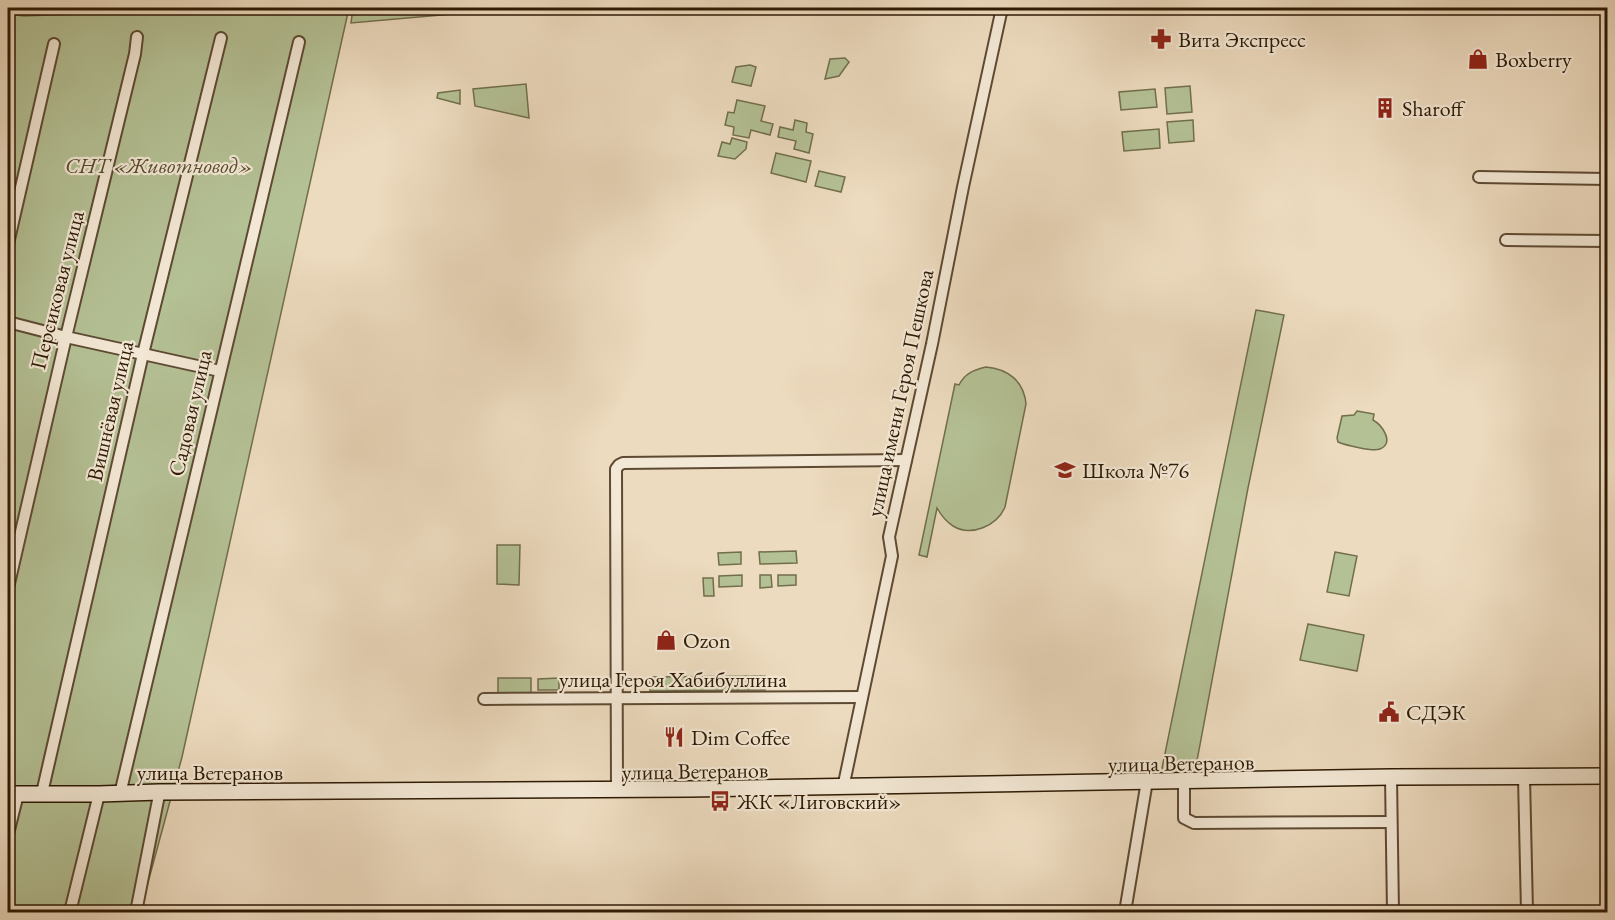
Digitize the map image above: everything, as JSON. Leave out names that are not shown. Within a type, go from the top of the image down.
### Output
[{"type":"street","name":"улица имени Героя Пешкова","points":[[843,788],[892,555],[889,537],[1002,8]]},
{"type":"street","name":"Персиковая улица","points":[[8,588],[137,38]]},
{"type":"street","name":"Вишнёвая улица","points":[[42,794],[143,354],[221,38]]},
{"type":"street","name":"Садовая улица","points":[[120,794],[299,42]]},
{"type":"street","points":[[8,244],[54,44]]},
{"type":"street","points":[[1479,177],[1608,179]]},
{"type":"street","points":[[1506,240],[1608,241]]},
{"type":"street","points":[[8,322],[220,371]]},
{"type":"street","points":[[617,790],[616,469],[619,465],[623,463],[906,460]]},
{"type":"street","name":"улица Героя Хабибуллина","points":[[484,699],[862,697]]},
{"type":"street","name":"улица Ветеранов","points":[[120,794],[1608,778]]},
{"type":"street","points":[[1391,779],[1393,912]]},
{"type":"street","points":[[1524,779],[1527,912]]},
{"type":"street","points":[[1125,912],[1147,784]]},
{"type":"street","name":"улица Ветеранов","points":[[120,794],[607,795],[1147,784]]},
{"type":"street","points":[[1184,784],[1184,818],[1194,823],[1391,822]]},
{"type":"street","points":[[8,834],[13,794],[120,794]]},
{"type":"street","points":[[70,912],[99,794]]},
{"type":"street","points":[[136,912],[159,795]]},
{"type":"green space","name":"СНТ «Животновод»","points":[[231,8],[349,8],[182,757],[140,912],[8,912],[8,14],[24,16]]},
{"type":"green space","points":[[353,8],[522,8],[351,23]]},
{"type":"green space","points":[[845,58],[849,62],[839,76],[825,79],[830,59]]},
{"type":"green space","points":[[750,65],[756,67],[751,86],[732,82],[736,67]]},
{"type":"green space","points":[[526,84],[529,118],[475,106],[473,89]]},
{"type":"green space","points":[[1190,86],[1192,112],[1167,114],[1165,88]]},
{"type":"green space","points":[[1155,89],[1157,107],[1121,110],[1119,92]]},
{"type":"green space","points":[[460,90],[460,104],[437,98],[438,93]]},
{"type":"green space","points":[[737,100],[765,106],[761,121],[773,124],[770,135],[751,130],[749,138],[733,135],[734,127],[725,125],[728,112],[734,113]]},
{"type":"green space","points":[[795,120],[807,123],[806,132],[813,134],[809,153],[794,149],[796,141],[778,137],[780,127],[793,130]]},
{"type":"green space","points":[[1193,120],[1194,141],[1169,143],[1167,122]]},
{"type":"green space","points":[[1159,129],[1160,148],[1124,151],[1122,132]]},
{"type":"green space","points":[[732,138],[747,142],[746,149],[735,159],[718,156],[722,142],[730,144]]},
{"type":"green space","points":[[776,153],[811,161],[806,182],[771,173]]},
{"type":"green space","points":[[819,171],[845,177],[841,192],[815,186]]},
{"type":"green space","points":[[1256,310],[1284,315],[1248,488],[1196,766],[1171,781],[1162,768]]},
{"type":"green space","points":[[986,367],[1001,370],[1014,378],[1025,396],[1026,404],[1005,507],[996,520],[975,530],[960,529],[950,524],[937,508],[927,557],[919,555],[955,384],[959,385],[970,373]]},
{"type":"green space","points":[[1357,411],[1374,414],[1373,420],[1386,434],[1387,439],[1380,449],[1371,450],[1338,442],[1342,416],[1354,415]]},
{"type":"green space","points":[[497,545],[520,545],[519,585],[497,584]]},
{"type":"green space","points":[[796,551],[797,563],[760,564],[759,552]]},
{"type":"green space","points":[[741,552],[741,564],[719,565],[718,553]]},
{"type":"green space","points":[[1335,552],[1357,556],[1349,596],[1327,592]]},
{"type":"green space","points":[[742,575],[742,586],[719,587],[719,576]]},
{"type":"green space","points":[[760,575],[771,575],[772,587],[760,588]]},
{"type":"green space","points":[[778,575],[796,575],[796,585],[778,586]]},
{"type":"green space","points":[[703,578],[713,578],[714,596],[704,596]]},
{"type":"green space","points":[[1308,624],[1364,635],[1357,671],[1300,660]]},
{"type":"green space","points":[[765,676],[765,690],[650,691],[650,677]]},
{"type":"green space","points":[[498,678],[531,678],[531,694],[498,693]]},
{"type":"green space","points":[[559,678],[559,690],[538,690],[538,679]]},
{"type":"place","name":"Вита Экспресс","points":[[1161,39]]},
{"type":"place","name":"Boxberry","points":[[1478,59]]},
{"type":"place","name":"Sharoff","points":[[1385,108]]},
{"type":"place","name":"Школа №76","points":[[1065,470]]},
{"type":"place","name":"Ozon","points":[[666,640]]},
{"type":"place","name":"СДЭК","points":[[1389,712]]},
{"type":"place","name":"Dim Coffee","points":[[674,737]]},
{"type":"place","name":"ЖК «Лиговский»","points":[[720,801]]}]
